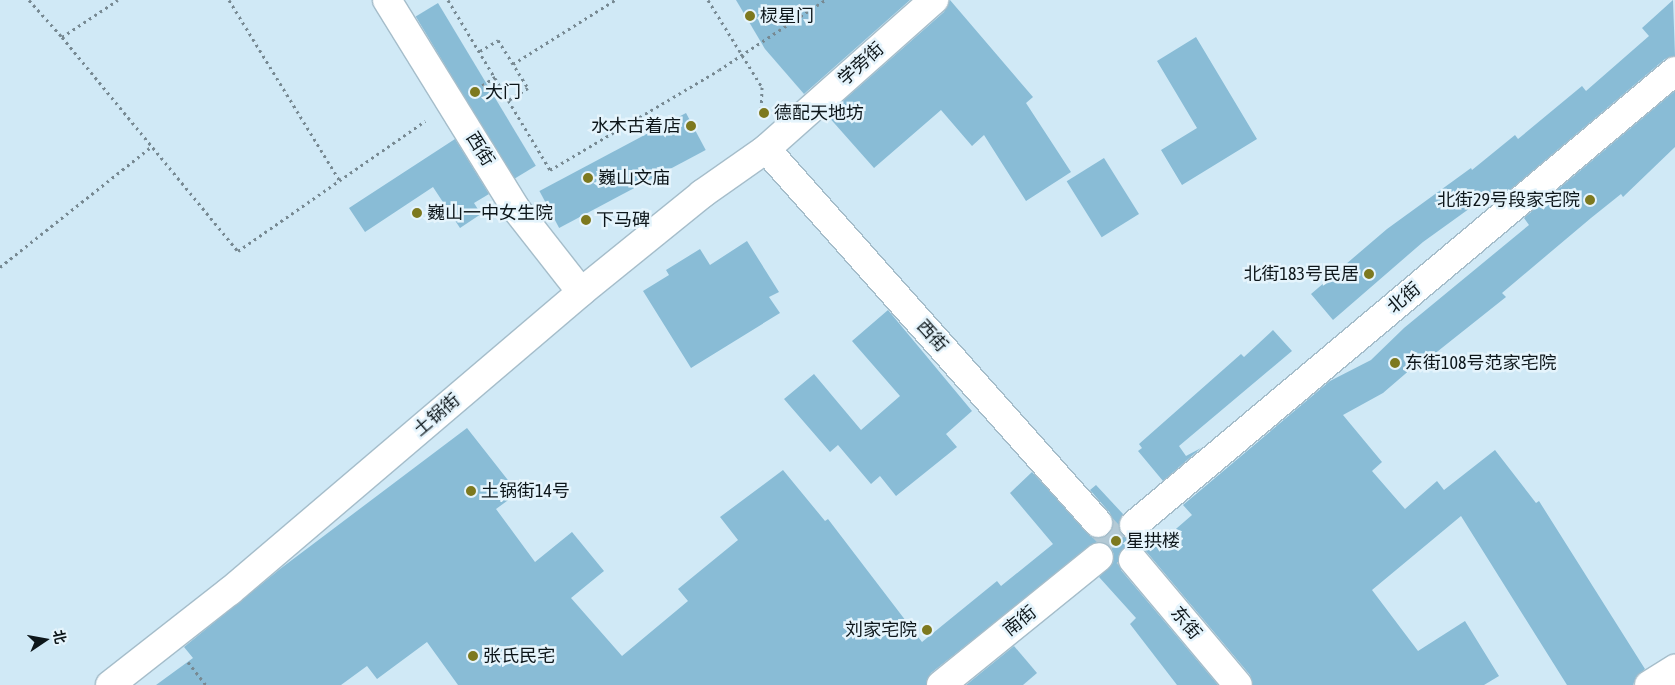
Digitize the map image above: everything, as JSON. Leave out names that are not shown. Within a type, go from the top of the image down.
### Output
[{"type":"street","name":"西街","points":[[387,0],[516,208],[581,292]]},
{"type":"street","name":"学旁街","points":[[770,145],[934,0]]},
{"type":"street","name":"北街","points":[[1134,525],[1675,71]]},
{"type":"street","name":"西街","points":[[770,145],[1098,523]]},
{"type":"street","name":"土锅街","points":[[110,685],[230,592],[581,292],[702,194],[770,145]]},
{"type":"street","name":"南街","points":[[941,685],[1099,557]]},
{"type":"street","name":"东街","points":[[1133,560],[1238,685]]},
{"type":"street","points":[[1649,685],[1675,669]]},
{"type":"path","points":[[29,0],[62,37],[238,251],[451,103]]},
{"type":"path","points":[[62,37],[118,0]]},
{"type":"path","points":[[229,0],[340,181]]},
{"type":"path","points":[[448,0],[550,170],[742,54],[825,0]]},
{"type":"path","points":[[513,64],[616,0]]},
{"type":"path","points":[[708,0],[762,87],[761,114],[770,145]]},
{"type":"path","points":[[480,51],[498,40],[528,88],[509,100]]},
{"type":"path","points":[[0,267],[152,146]]},
{"type":"building","points":[[736,0],[910,0],[804,94],[765,49]]},
{"type":"building","points":[[950,0],[1033,97],[1026,103],[1071,172],[1026,201],[984,135],[972,146],[941,110],[874,168],[827,115],[944,12]]},
{"type":"building","points":[[1673,0],[1675,56],[1665,59],[1504,195],[1498,188],[1423,242],[1333,320],[1311,294],[1387,229],[1471,168],[1472,170],[1515,135],[1518,139],[1582,86],[1586,91],[1649,36],[1642,28]]},
{"type":"building","points":[[438,3],[536,166],[514,179],[416,16]]},
{"type":"building","points":[[1196,37],[1257,139],[1182,185],[1161,150],[1197,128],[1157,61]]},
{"type":"building","points":[[1675,91],[1675,147],[1623,197],[1621,194],[1502,293],[1506,297],[1428,359],[1426,356],[1383,393],[1343,415],[1382,462],[1372,471],[1405,509],[1437,481],[1444,490],[1495,450],[1536,503],[1539,501],[1645,669],[1636,677],[1633,685],[1567,685],[1461,516],[1372,590],[1418,651],[1465,621],[1499,676],[1484,685],[1253,685],[1250,675],[1145,550],[1130,545],[1119,554],[1121,570],[1218,685],[1177,685],[1130,624],[1136,618],[1099,577],[1113,563],[1114,555],[1111,547],[1097,542],[931,673],[926,685],[458,685],[427,642],[377,679],[367,666],[341,685],[156,685],[193,658],[184,647],[280,569],[467,428],[518,493],[496,509],[535,562],[572,532],[604,571],[571,598],[622,656],[688,601],[678,589],[738,540],[720,517],[783,470],[825,521],[828,519],[922,642],[997,581],[1001,586],[1053,544],[1010,493],[1032,472],[1093,538],[1102,538],[1113,527],[1110,513],[1090,490],[1096,485],[1123,514],[1119,527],[1122,535],[1136,540],[1144,537],[1154,548],[1192,515],[1183,505],[1330,381],[1371,360],[1404,328],[1529,225],[1524,218]]},
{"type":"building","points":[[686,113],[706,150],[559,228],[539,191]]},
{"type":"building","points":[[455,139],[489,194],[474,203],[481,214],[460,228],[433,187],[365,232],[349,208]]},
{"type":"building","points":[[1104,158],[1139,214],[1102,237],[1067,181]]},
{"type":"building","points":[[747,241],[779,292],[769,297],[780,313],[691,368],[643,291],[669,275],[666,270],[700,249],[710,265]]},
{"type":"building","points":[[888,310],[972,411],[946,434],[957,447],[896,496],[880,476],[871,484],[838,445],[830,452],[784,399],[814,374],[861,430],[900,396],[852,341]]},
{"type":"building","points":[[1273,330],[1292,351],[1179,446],[1186,456],[1201,448],[1163,481],[1138,451],[1142,448],[1139,444],[1241,354],[1244,357]]},
{"type":"building","points":[[1014,646],[1037,673],[1023,685],[966,685]]},
{"type":"tunnel","points":[[1098,523],[1133,560]]},
{"type":"place","name":"棂星门","points":[[750,16]]},
{"type":"place","name":"大门","points":[[475,92]]},
{"type":"place","name":"德配天地坊","points":[[764,113]]},
{"type":"place","name":"水木古着店","points":[[691,126]]},
{"type":"place","name":"巍山文庙","points":[[588,178]]},
{"type":"place","name":"北街29号段家宅院","points":[[1590,200]]},
{"type":"place","name":"巍山一中女生院","points":[[417,213]]},
{"type":"place","name":"下马碑","points":[[586,220]]},
{"type":"place","name":"北街183号民居","points":[[1369,274]]},
{"type":"place","name":"东街108号范家宅院","points":[[1395,363]]},
{"type":"place","name":"土锅街14号","points":[[471,491]]},
{"type":"place","name":"星拱楼","points":[[1116,541]]},
{"type":"place","name":"刘家宅院","points":[[927,630]]},
{"type":"place","name":"张氏民宅","points":[[473,656]]}]
